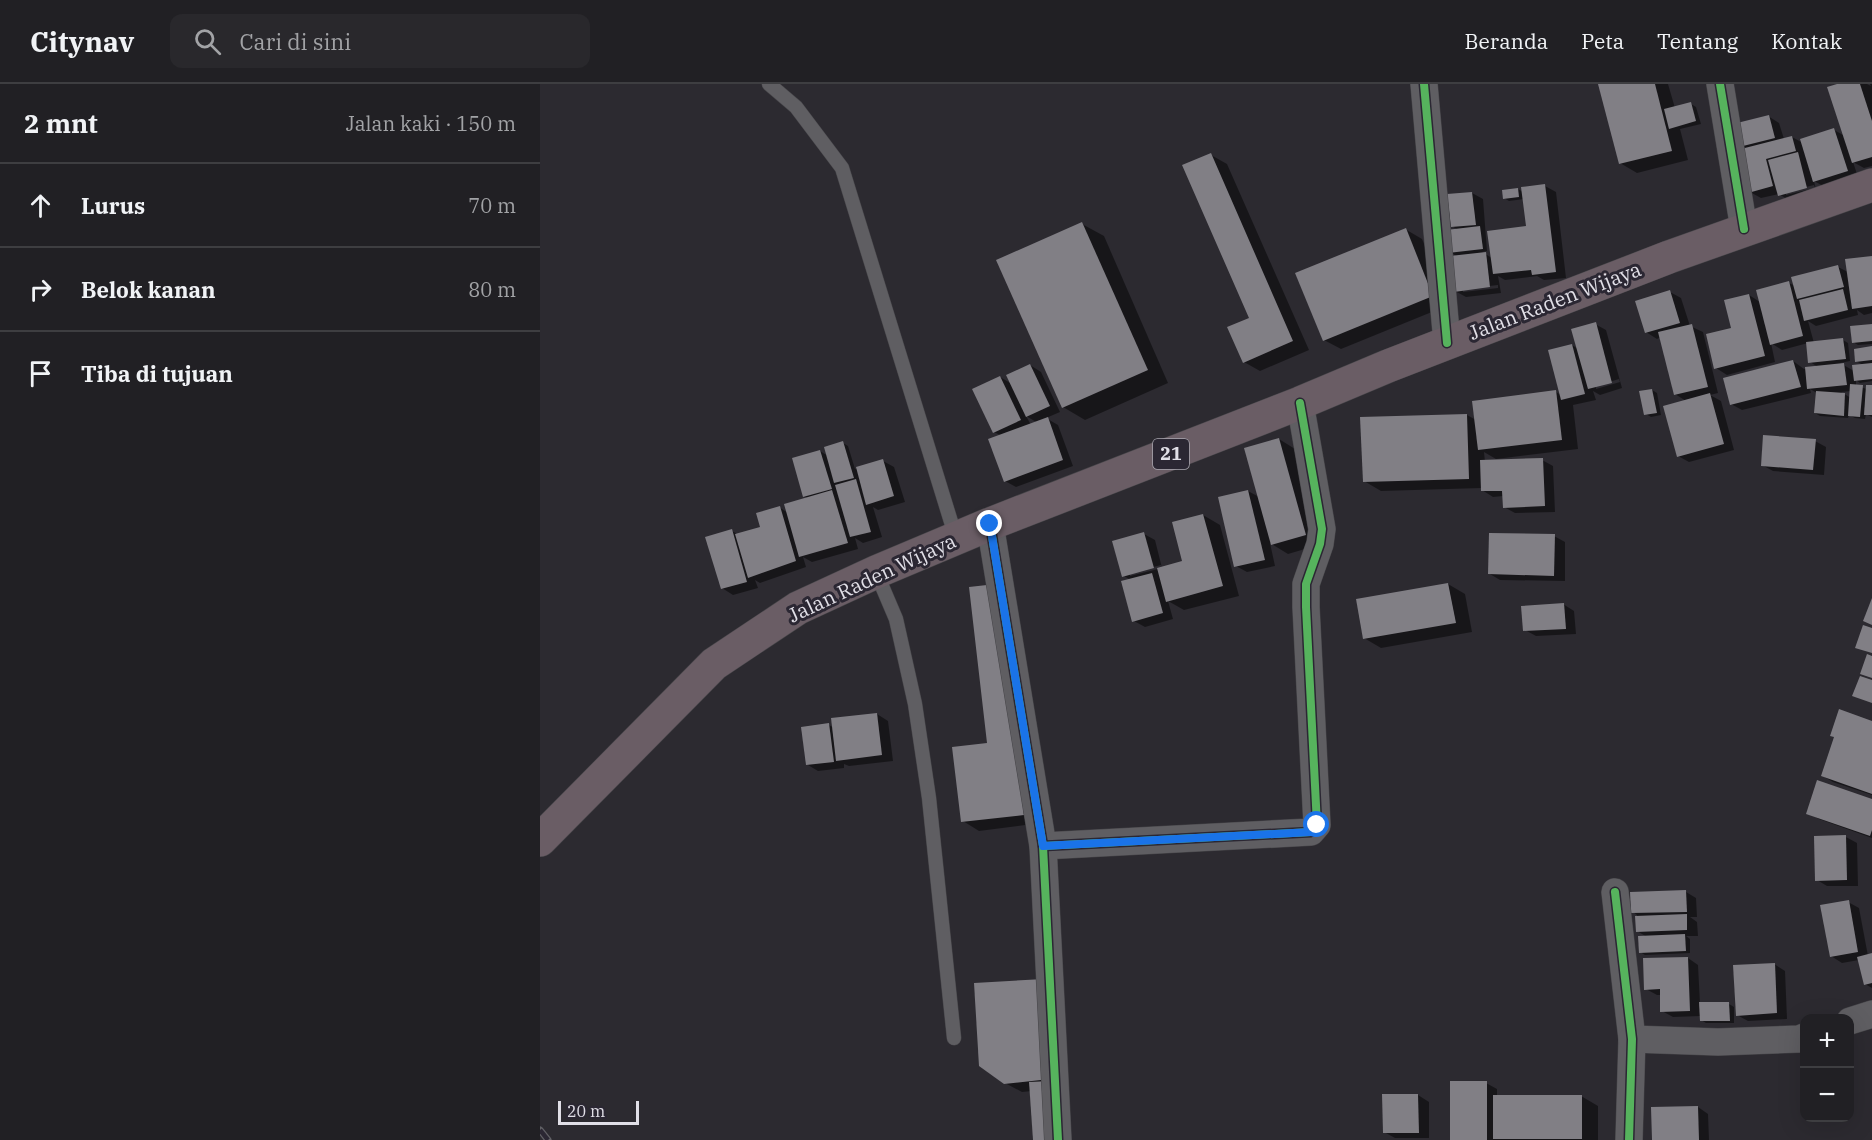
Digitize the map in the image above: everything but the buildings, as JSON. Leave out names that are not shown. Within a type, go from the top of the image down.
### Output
[{"type":"highway","name":"Jalan Raden Wijaya","points":[[540,840],[714,664],[798,609],[876,572],[990,524],[1447,343],[1744,230],[1872,185]]},
{"type":"street","points":[[1424,84],[1447,343]]},
{"type":"street","points":[[1720,84],[1744,230]]},
{"type":"street","points":[[1043,846],[1311,832],[1317,825],[1306,584],[1320,544],[1322,529],[1300,403]]},
{"type":"street","points":[[990,524],[1043,846],[1058,1140]]},
{"type":"street","points":[[1615,892],[1632,1039],[1629,1140]]},
{"type":"street","points":[[1854,1020],[1872,1014]]},
{"type":"street","points":[[1632,1039],[1718,1042],[1800,1037]]},
{"type":"lane","points":[[769,84],[796,107],[842,168],[956,538]]},
{"type":"lane","points":[[876,572],[896,619],[915,704],[929,798],[954,1038]]},
{"type":"railway","points":[[540,1130],[548,1140]]},
{"type":"cycle path","points":[[1424,84],[1447,343]]},
{"type":"cycle path","points":[[1720,84],[1744,229]]},
{"type":"cycle path","points":[[1043,846],[1311,832],[1317,825],[1306,584],[1320,544],[1322,529],[1300,403]]},
{"type":"cycle path","points":[[990,524],[1043,846],[1058,1140]]},
{"type":"cycle path","points":[[1615,892],[1632,1039],[1629,1140]]},
{"type":"route","points":[[990,524],[1043,846],[1311,832],[1317,825]]}]
